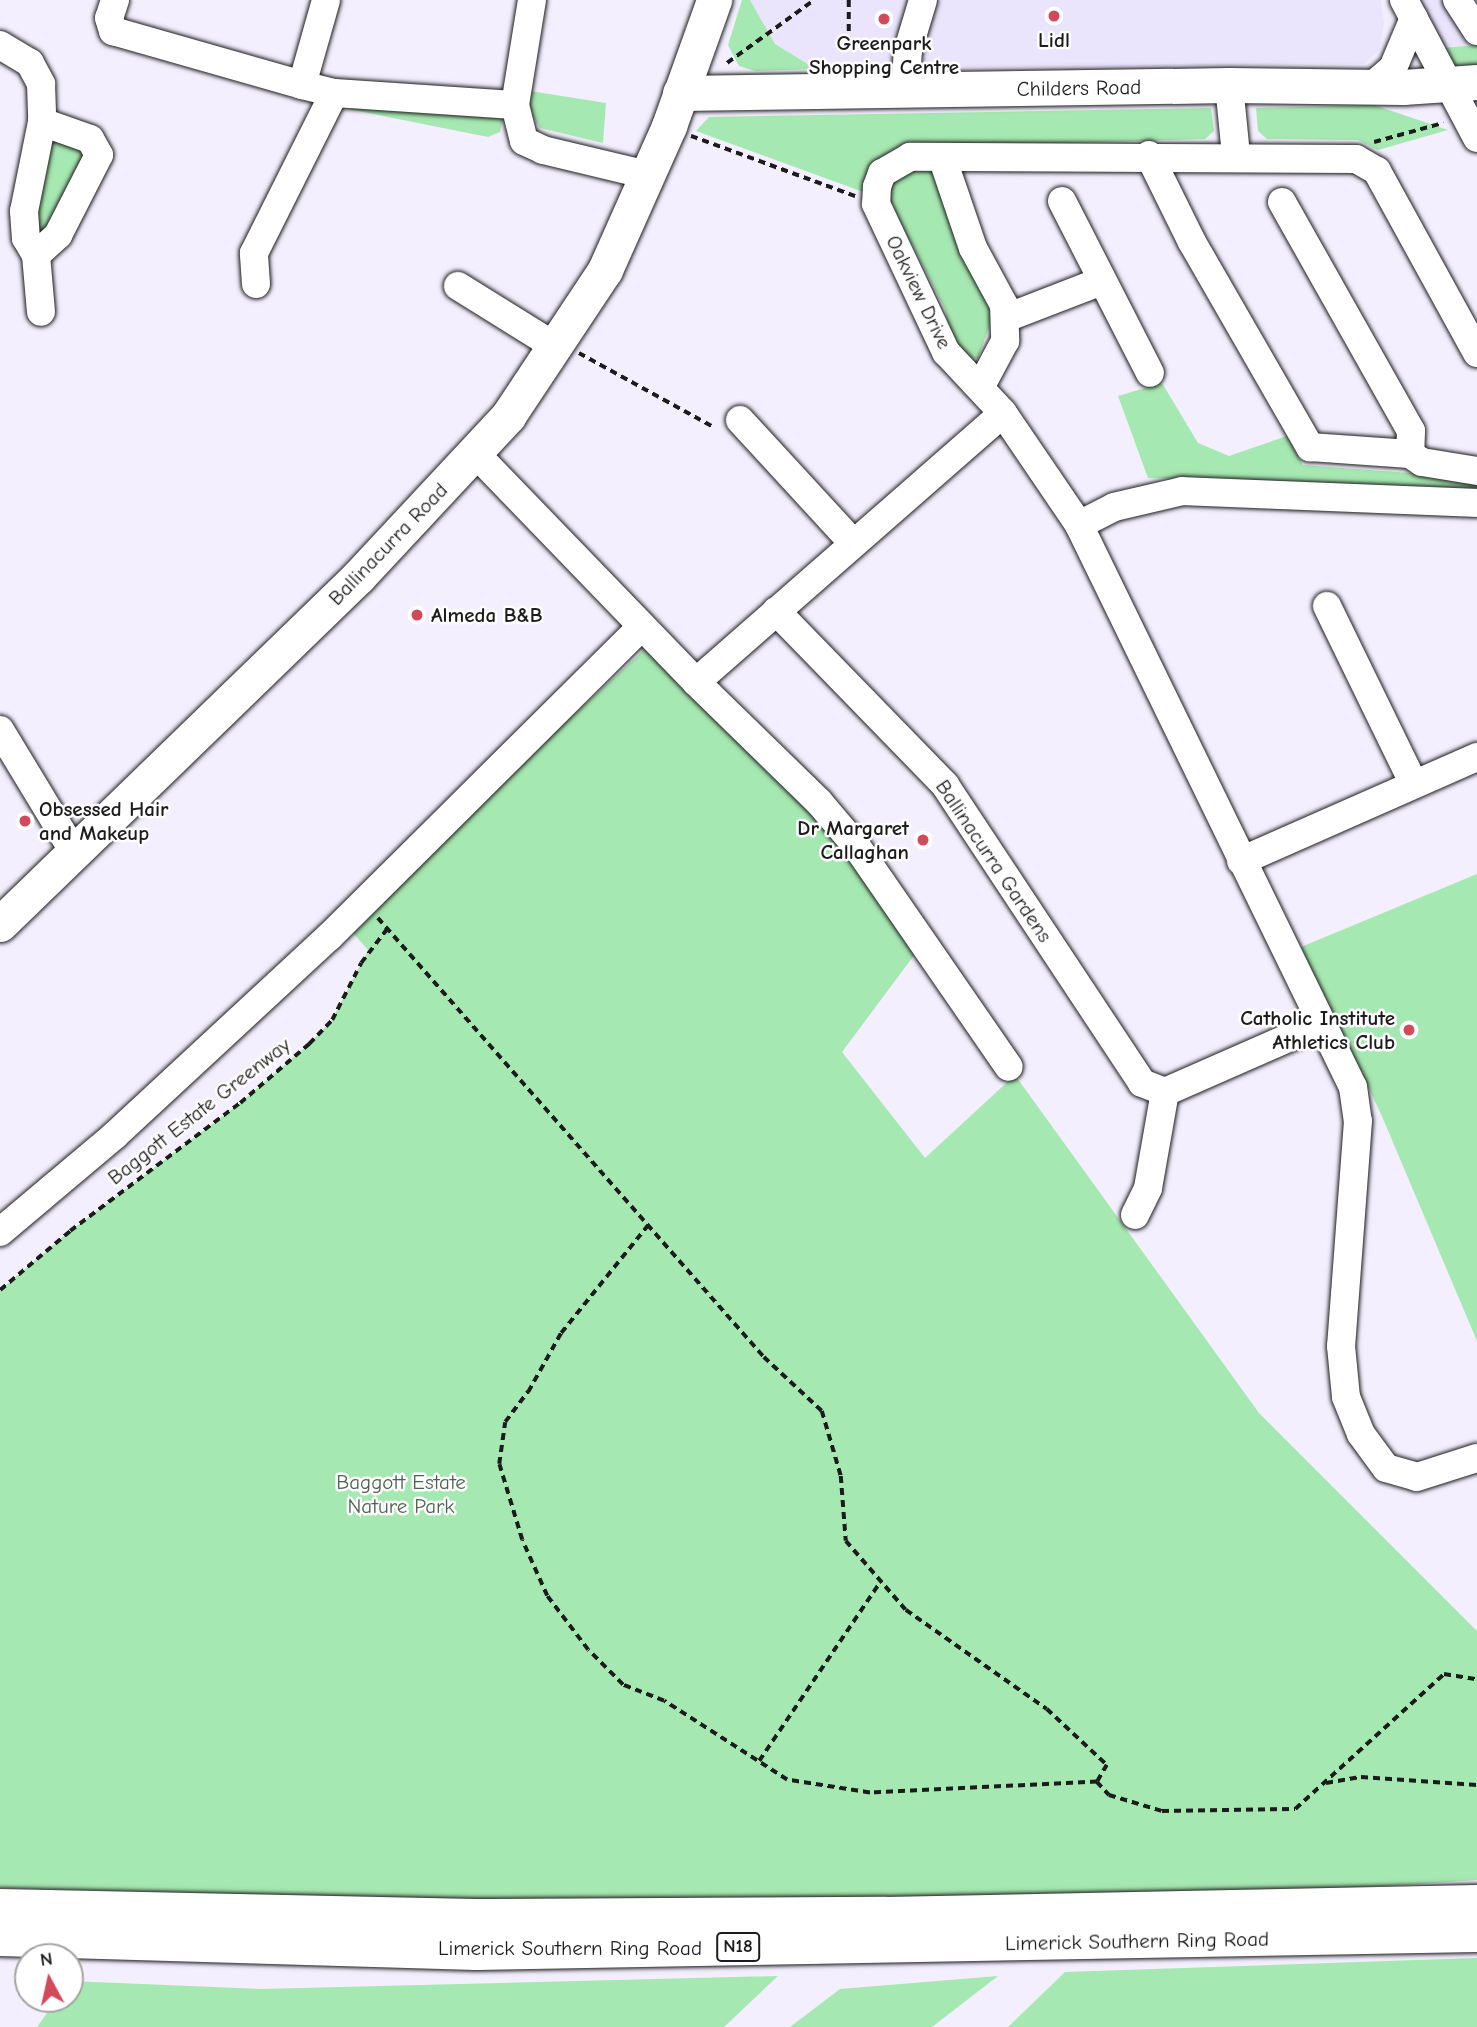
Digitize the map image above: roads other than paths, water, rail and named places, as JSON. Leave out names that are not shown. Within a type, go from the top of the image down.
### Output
[{"type":"highway","name":"Limerick Southern Ring Road","points":[[0,1908],[489,1918],[885,1916],[1477,1904]]},
{"type":"highway","name":"Limerick Southern Ring Road","points":[[0,1937],[476,1951],[1477,1933]]},
{"type":"main road","name":"Ballinacurra Road","points":[[0,924],[359,576],[475,453],[558,344],[604,270],[648,175],[714,0]]},
{"type":"main road","points":[[727,0],[716,61],[741,95]]},
{"type":"main road","name":"Childers Road","points":[[680,93],[741,95],[1229,85],[1371,87],[1463,83]]},
{"type":"street","points":[[115,0],[109,18],[113,31],[302,85],[334,93],[515,105]]},
{"type":"street","points":[[302,85],[326,0]]},
{"type":"street","points":[[532,0],[515,105],[518,132],[530,147],[648,175]]},
{"type":"street","points":[[905,91],[908,50],[923,0]]},
{"type":"street","points":[[1457,0],[1477,31]]},
{"type":"street","points":[[1409,9],[1463,83],[1477,138]]},
{"type":"street","points":[[1371,87],[1393,68],[1409,9]]},
{"type":"street","points":[[0,45],[30,63],[41,84],[42,122],[24,211],[26,238],[36,255],[40,312]]},
{"type":"street","points":[[1229,85],[1236,155]]},
{"type":"street","points":[[257,284],[254,253],[334,93]]},
{"type":"street","points":[[36,255],[58,235],[99,155],[90,139],[42,122]]},
{"type":"street","points":[[1149,155],[1192,242],[1310,447],[1410,454],[1422,462],[1477,471]]},
{"type":"street","name":"Oakview Drive","points":[[981,386],[961,372],[946,352],[876,204],[882,173],[894,163],[942,157],[1324,155],[1371,164],[1477,353]]},
{"type":"street","points":[[942,157],[973,248],[1004,304],[1005,341],[981,386],[1003,413],[1079,525],[1353,1087],[1358,1121],[1341,1346],[1346,1397],[1361,1434],[1386,1468],[1417,1477],[1472,1469]]},
{"type":"street","points":[[1062,201],[1150,373]]},
{"type":"street","points":[[1282,202],[1411,431],[1410,454]]},
{"type":"street","points":[[1006,318],[1102,281]]},
{"type":"street","points":[[458,286],[558,344]]},
{"type":"street","points":[[696,682],[1003,413]]},
{"type":"street","points":[[740,420],[853,543]]},
{"type":"street","points":[[475,453],[640,628],[819,802],[857,847],[1009,1067]]},
{"type":"street","points":[[1079,525],[1114,507],[1182,491],[1477,503]]},
{"type":"street","points":[[1327,606],[1414,784]]},
{"type":"street","name":"Ballinacurra Gardens","points":[[776,611],[945,785],[1142,1083],[1165,1092]]},
{"type":"street","points":[[0,1233],[115,1135],[363,901],[640,628]]},
{"type":"street","points":[[0,730],[75,854]]},
{"type":"street","points":[[1241,861],[1477,757]]},
{"type":"street","points":[[1135,1215],[1149,1188],[1165,1092],[1322,1023]]},
{"type":"place","name":"Lidl","points":[[1054,16]]},
{"type":"place","name":"Greenpark Shopping Centre","points":[[884,19]]},
{"type":"place","name":"Almeda B&B","points":[[417,615]]},
{"type":"place","name":"Obsessed Hair and Makeup","points":[[25,821]]},
{"type":"place","name":"Dr Margaret Callaghan","points":[[923,840]]},
{"type":"place","name":"Catholic Institute Athletics Club","points":[[1409,1030]]},
{"type":"park label","name":"Baggott Estate Nature Park","points":[[401,1494]]}]
